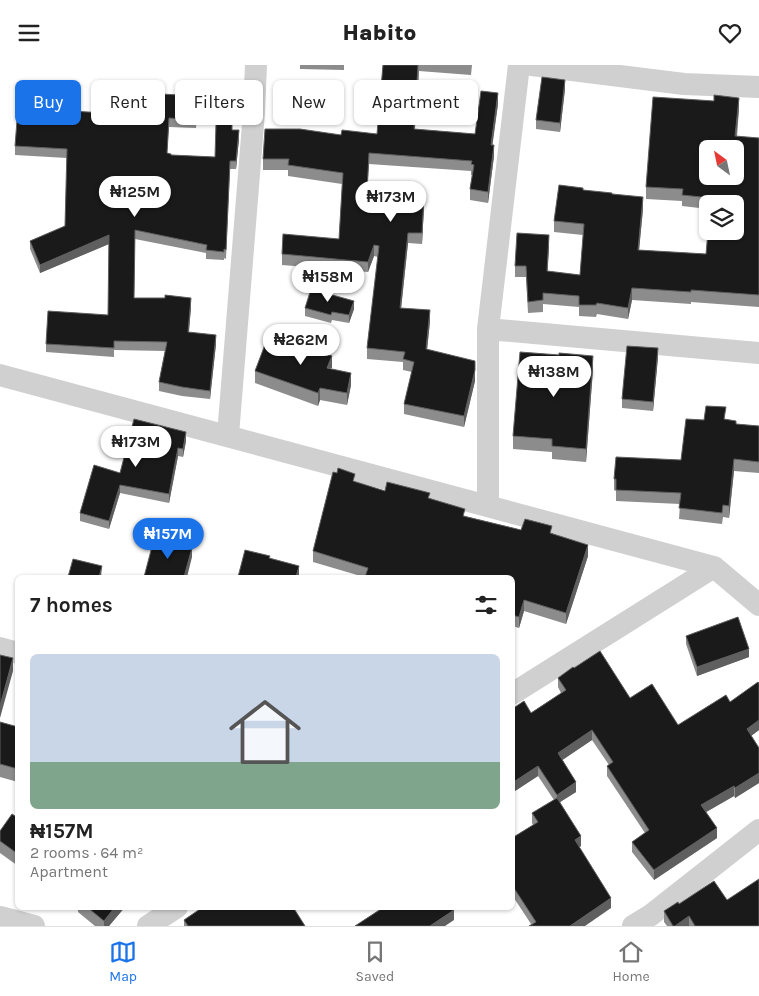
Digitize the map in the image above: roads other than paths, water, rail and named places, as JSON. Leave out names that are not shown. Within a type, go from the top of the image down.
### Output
[{"type":"street","points":[[228,435],[254,112],[256,65]]},
{"type":"street","points":[[488,505],[488,329],[519,65]]},
{"type":"street","points":[[532,65],[684,84],[759,87]]},
{"type":"street","points":[[488,329],[759,353]]},
{"type":"street","points":[[0,375],[714,567],[759,605]]},
{"type":"street","points":[[515,692],[714,567]]},
{"type":"street","points":[[0,648],[15,652]]},
{"type":"street","points":[[632,926],[651,915],[759,830]]},
{"type":"street","points":[[148,926],[172,910]]},
{"type":"street","points":[[0,917],[34,926]]}]
